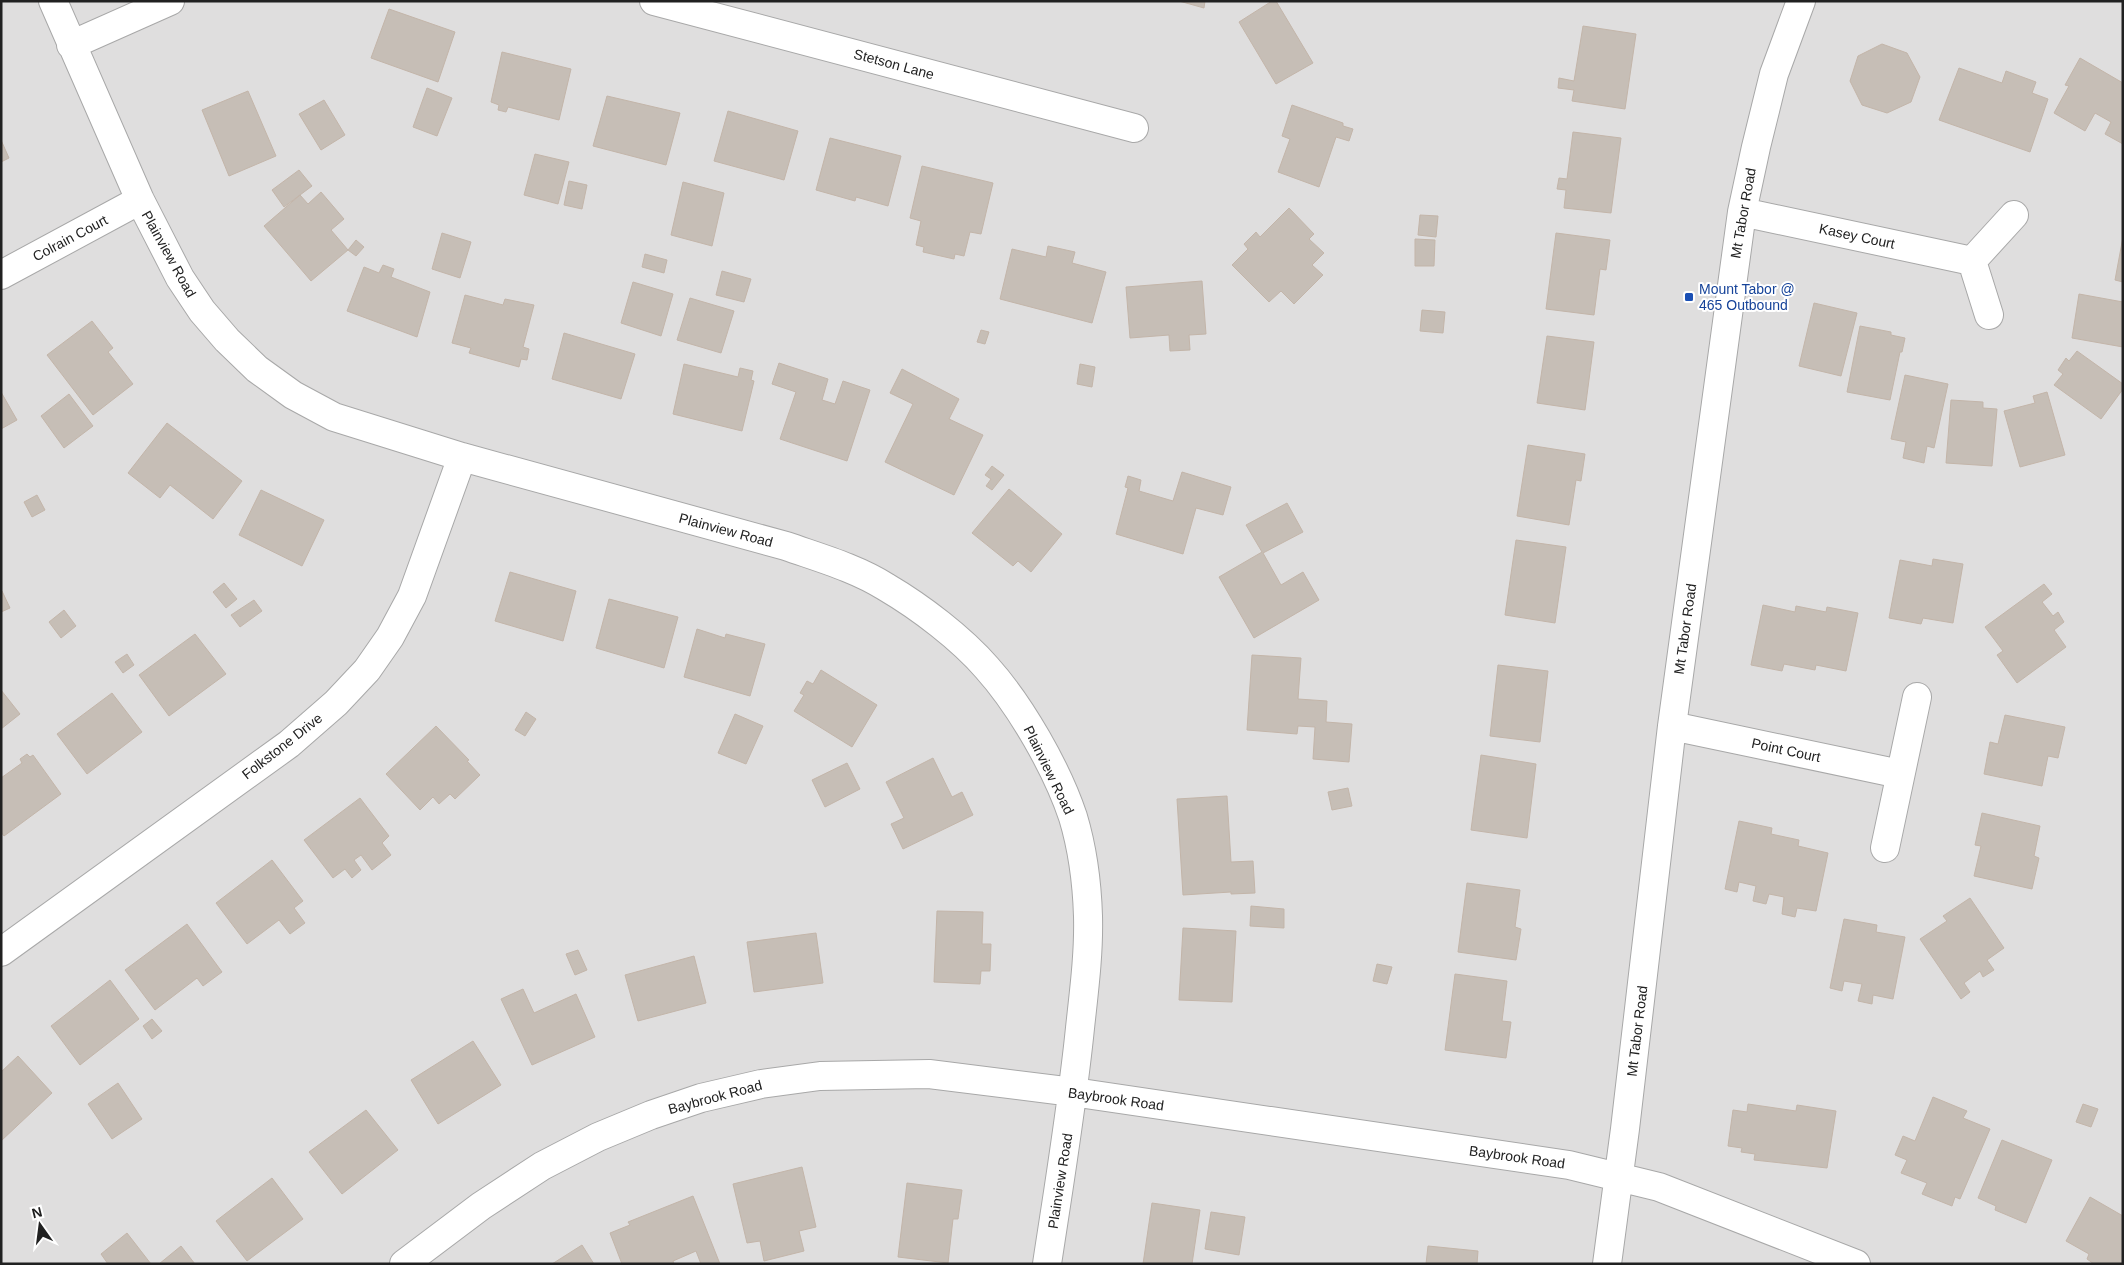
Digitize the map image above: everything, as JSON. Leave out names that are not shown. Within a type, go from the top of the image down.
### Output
[{"type":"street","name":"Plainview Road","points":[[53,1],[140,200],[180,278],[202,311],[227,340],[257,369],[293,395],[334,417],[462,457],[786,546],[834,562],[885,586],[938,622],[987,667],[1021,714],[1054,772],[1073,818],[1082,862],[1088,915],[1086,974],[1073,1092],[1047,1264]]},
{"type":"street","points":[[71,45],[170,1]]},
{"type":"street","name":"Stetson Lane","points":[[654,1],[1134,128]]},
{"type":"street","name":"Mt Tabor Road","points":[[1607,1264],[1672,726],[1742,212],[1774,74],[1801,1]]},
{"type":"street","name":"Colrain Court","points":[[1,275],[140,200]]},
{"type":"street","name":"Kasey Court","points":[[1742,212],[1972,261]]},
{"type":"street","points":[[1989,315],[1972,261],[2014,215]]},
{"type":"street","name":"Folkstone Drive","points":[[1,952],[288,744],[336,703],[367,670],[390,637],[412,596],[462,457]]},
{"type":"street","points":[[1885,848],[1916,697]]},
{"type":"street","name":"Point Court","points":[[1672,726],[1900,774]]},
{"type":"street","name":"Baybrook Road","points":[[404,1264],[481,1206],[542,1166],[624,1126],[701,1098],[761,1084],[820,1076],[929,1074],[1073,1092],[1569,1165],[1659,1187],[1856,1264]]},
{"type":"shaded area","points":[[1,1],[2123,1],[2123,1264],[1,1264]]},
{"type":"building","points":[[1179,1],[1205,1],[1204,8]]},
{"type":"building","points":[[1272,1],[1276,1],[1313,63],[1276,84],[1239,22]]},
{"type":"building","points":[[389,9],[455,32],[438,82],[371,58]]},
{"type":"building","points":[[1583,26],[1636,34],[1625,109],[1572,101],[1574,90],[1558,88],[1559,78],[1574,81]]},
{"type":"building","points":[[1882,44],[1907,53],[1920,77],[1911,102],[1887,113],[1862,105],[1850,81],[1858,56]]},
{"type":"building","points":[[502,52],[571,69],[559,120],[508,107],[506,112],[498,110],[499,105],[491,102]]},
{"type":"building","points":[[2080,58],[2123,83],[2123,144],[2105,134],[2111,122],[2095,113],[2085,131],[2054,113],[2069,86],[2065,85]]},
{"type":"building","points":[[1959,68],[2002,83],[2006,71],[2036,82],[2032,93],[2048,99],[2030,152],[1939,120]]},
{"type":"building","points":[[427,88],[452,98],[437,136],[413,127]]},
{"type":"building","points":[[248,91],[276,156],[229,176],[202,110]]},
{"type":"building","points":[[607,96],[680,113],[666,165],[593,146]]},
{"type":"building","points":[[324,100],[345,135],[321,150],[299,114]]},
{"type":"building","points":[[1292,105],[1343,123],[1343,126],[1353,129],[1349,141],[1336,137],[1319,187],[1278,172],[1290,139],[1282,136]]},
{"type":"building","points":[[728,111],[798,131],[784,180],[714,161]]},
{"type":"building","points":[[1573,132],[1621,138],[1611,213],[1564,208],[1566,190],[1557,189],[1559,178],[1567,179]]},
{"type":"building","points":[[830,138],[901,156],[888,206],[856,197],[855,201],[816,190]]},
{"type":"building","points":[[1,140],[9,158],[1,162]]},
{"type":"building","points":[[535,154],[569,162],[558,204],[524,195]]},
{"type":"building","points":[[922,166],[993,183],[981,234],[970,232],[964,256],[955,254],[954,259],[923,252],[924,247],[916,245],[921,221],[910,218]]},
{"type":"building","points":[[299,170],[312,186],[284,207],[272,190]]},
{"type":"building","points":[[569,181],[587,185],[582,209],[564,205]]},
{"type":"building","points":[[683,182],[724,193],[712,246],[671,235]]},
{"type":"building","points":[[321,192],[344,219],[331,230],[348,250],[311,281],[264,226],[300,195],[308,204]]},
{"type":"building","points":[[1289,208],[1314,234],[1309,239],[1324,253],[1312,265],[1323,275],[1294,304],[1281,291],[1269,302],[1232,265],[1248,249],[1244,244],[1256,232],[1260,237]]},
{"type":"building","points":[[1420,215],[1438,216],[1436,237],[1418,235]]},
{"type":"building","points":[[442,233],[471,242],[460,278],[432,269]]},
{"type":"building","points":[[1556,233],[1610,240],[1606,270],[1600,269],[1594,315],[1546,309]]},
{"type":"building","points":[[2123,237],[2123,282],[2115,280]]},
{"type":"building","points":[[1415,239],[1435,240],[1434,266],[1415,266]]},
{"type":"building","points":[[356,240],[364,247],[356,256],[348,250]]},
{"type":"building","points":[[1048,246],[1075,252],[1072,263],[1106,272],[1092,323],[1000,299],[1012,249],[1046,257]]},
{"type":"building","points":[[645,254],[667,260],[664,273],[642,267]]},
{"type":"building","points":[[383,265],[394,269],[391,277],[430,292],[417,337],[347,311],[364,267],[379,273]]},
{"type":"building","points":[[722,271],[751,279],[744,302],[716,295]]},
{"type":"building","points":[[1202,281],[1206,334],[1189,335],[1190,350],[1170,351],[1169,335],[1130,338],[1126,287]]},
{"type":"building","points":[[633,282],[673,294],[661,336],[621,323]]},
{"type":"building","points":[[2079,294],[2123,302],[2123,347],[2072,338]]},
{"type":"building","points":[[465,295],[503,305],[505,299],[534,305],[523,347],[529,349],[527,360],[521,359],[519,367],[469,353],[471,348],[452,343]]},
{"type":"building","points":[[690,298],[734,311],[721,353],[677,340]]},
{"type":"building","points":[[1814,303],[1857,313],[1841,376],[1799,366]]},
{"type":"building","points":[[1422,310],[1445,312],[1443,333],[1420,331]]},
{"type":"building","points":[[92,321],[113,348],[108,352],[133,384],[93,415],[47,355]]},
{"type":"building","points":[[1860,326],[1891,332],[1891,335],[1905,338],[1902,352],[1900,352],[1890,400],[1847,392]]},
{"type":"building","points":[[981,330],[989,332],[985,344],[977,342]]},
{"type":"building","points":[[564,333],[635,354],[621,399],[552,379]]},
{"type":"building","points":[[1547,336],[1594,342],[1585,410],[1537,403]]},
{"type":"building","points":[[2077,351],[2123,384],[2123,389],[2101,419],[2054,385],[2063,374],[2058,370],[2066,358],[2069,361]]},
{"type":"building","points":[[779,363],[828,379],[822,400],[835,404],[843,381],[870,390],[847,461],[780,439],[796,392],[772,384]]},
{"type":"building","points":[[684,364],[738,377],[740,368],[753,371],[751,380],[754,381],[742,431],[673,414]]},
{"type":"building","points":[[1080,364],[1095,367],[1092,387],[1077,384]]},
{"type":"building","points":[[902,369],[959,399],[949,419],[983,435],[954,495],[885,462],[913,404],[890,393]]},
{"type":"building","points":[[1905,375],[1948,384],[1934,448],[1927,446],[1924,463],[1903,458],[1906,442],[1891,439]]},
{"type":"building","points":[[1,392],[17,420],[1,429]]},
{"type":"building","points":[[2047,392],[2065,455],[2020,467],[2004,411],[2035,403],[2033,396]]},
{"type":"building","points":[[69,394],[93,426],[64,448],[41,416]]},
{"type":"building","points":[[1951,400],[1983,402],[1983,408],[1997,409],[1992,466],[1946,463]]},
{"type":"building","points":[[167,423],[242,481],[213,519],[170,485],[160,498],[128,473]]},
{"type":"building","points":[[1528,445],[1585,454],[1581,481],[1576,480],[1569,525],[1517,516]]},
{"type":"building","points":[[992,466],[1004,475],[992,490],[986,486],[991,479],[985,475]]},
{"type":"building","points":[[1182,472],[1231,487],[1223,515],[1196,508],[1183,554],[1116,534],[1128,488],[1125,487],[1128,476],[1141,480],[1139,491],[1173,501]]},
{"type":"building","points":[[1009,489],[1062,534],[1031,572],[1018,561],[1013,566],[972,533]]},
{"type":"building","points":[[261,490],[324,520],[302,566],[239,535]]},
{"type":"building","points":[[37,495],[45,510],[32,517],[24,502]]},
{"type":"building","points":[[1287,503],[1303,532],[1263,553],[1281,585],[1303,572],[1319,600],[1254,638],[1219,577],[1262,552],[1246,525]]},
{"type":"building","points":[[1516,540],[1566,547],[1555,623],[1505,615]]},
{"type":"building","points":[[1933,559],[1963,564],[1953,623],[1923,618],[1921,624],[1889,618],[1900,560],[1932,566]]},
{"type":"building","points":[[510,572],[576,591],[563,641],[495,621]]},
{"type":"building","points":[[224,583],[237,599],[226,608],[213,592]]},
{"type":"building","points":[[2044,584],[2052,594],[2042,602],[2053,616],[2058,612],[2064,622],[2054,630],[2066,647],[2017,683],[1997,655],[2003,651],[1985,627]]},
{"type":"building","points":[[1,592],[10,608],[1,612]]},
{"type":"building","points":[[609,599],[678,617],[664,668],[596,648]]},
{"type":"building","points":[[254,600],[262,611],[240,627],[231,615]]},
{"type":"building","points":[[1763,605],[1795,612],[1796,606],[1826,612],[1827,607],[1858,613],[1846,671],[1816,665],[1815,670],[1784,664],[1782,671],[1751,665]]},
{"type":"building","points":[[64,610],[76,626],[61,638],[49,622]]},
{"type":"building","points":[[697,629],[725,638],[726,634],[765,644],[750,696],[684,677]]},
{"type":"building","points":[[195,634],[226,674],[169,716],[139,675]]},
{"type":"building","points":[[127,654],[134,665],[123,673],[115,662]]},
{"type":"building","points":[[1252,655],[1301,658],[1298,699],[1327,701],[1326,722],[1352,724],[1349,762],[1313,759],[1315,727],[1298,726],[1297,734],[1247,730]]},
{"type":"building","points":[[1498,665],[1548,671],[1540,742],[1490,736]]},
{"type":"building","points":[[821,670],[877,705],[852,747],[794,711],[804,695],[800,693],[807,681],[813,684]]},
{"type":"building","points":[[1,690],[20,714],[1,729]]},
{"type":"building","points":[[112,693],[142,732],[87,774],[57,734]]},
{"type":"building","points":[[526,712],[536,719],[525,736],[515,730]]},
{"type":"building","points":[[735,714],[763,726],[746,764],[718,753]]},
{"type":"building","points":[[2005,715],[2065,727],[2058,758],[2048,756],[2042,786],[1984,774],[1990,742],[1998,744]]},
{"type":"building","points":[[436,726],[469,760],[467,761],[480,775],[455,799],[450,794],[439,804],[433,797],[420,810],[386,774]]},
{"type":"building","points":[[27,754],[30,757],[33,755],[61,794],[4,836],[1,832],[1,778],[22,763],[20,759]]},
{"type":"building","points":[[1481,755],[1536,764],[1527,838],[1471,830]]},
{"type":"building","points":[[933,758],[952,797],[962,792],[973,815],[903,849],[891,824],[904,818],[886,782]]},
{"type":"building","points":[[847,763],[860,789],[825,807],[812,780]]},
{"type":"building","points":[[1348,788],[1352,806],[1332,810],[1328,792]]},
{"type":"building","points":[[1227,796],[1231,862],[1253,861],[1255,893],[1231,894],[1231,892],[1183,895],[1177,799]]},
{"type":"building","points":[[360,798],[389,836],[382,843],[391,855],[372,870],[361,855],[354,860],[361,870],[352,878],[345,869],[333,878],[304,840]]},
{"type":"building","points":[[1982,813],[2040,826],[2034,856],[2039,858],[2032,889],[1974,876],[1981,846],[1975,845]]},
{"type":"building","points":[[1739,821],[1772,828],[1771,834],[1799,840],[1798,846],[1828,853],[1816,911],[1797,908],[1795,917],[1782,914],[1784,897],[1769,894],[1766,904],[1753,901],[1756,886],[1739,882],[1737,892],[1725,889]]},
{"type":"building","points":[[272,860],[303,901],[294,908],[305,923],[290,934],[279,920],[247,944],[216,903]]},
{"type":"building","points":[[1467,883],[1520,890],[1515,927],[1521,929],[1516,960],[1458,952]]},
{"type":"building","points":[[1970,898],[2004,948],[1987,960],[1994,970],[1983,977],[1980,971],[1964,983],[1970,992],[1961,999],[1920,939],[1947,921],[1943,916]]},
{"type":"building","points":[[1251,906],[1284,909],[1284,928],[1250,926]]},
{"type":"building","points":[[937,911],[983,912],[982,944],[991,944],[990,971],[981,971],[980,984],[934,982]]},
{"type":"building","points":[[1844,919],[1877,925],[1876,932],[1905,937],[1893,999],[1873,995],[1872,1004],[1858,1001],[1862,984],[1844,981],[1842,991],[1830,988]]},
{"type":"building","points":[[187,924],[222,972],[203,986],[197,978],[155,1010],[125,970]]},
{"type":"building","points":[[1183,928],[1236,931],[1232,1002],[1179,1000]]},
{"type":"building","points":[[816,933],[823,983],[754,992],[747,942]]},
{"type":"building","points":[[578,950],[587,970],[575,975],[566,954]]},
{"type":"building","points":[[694,956],[706,1003],[638,1021],[625,975]]},
{"type":"building","points":[[1377,964],[1392,967],[1387,984],[1373,981]]},
{"type":"building","points":[[1455,974],[1507,981],[1502,1021],[1511,1022],[1506,1058],[1445,1050]]},
{"type":"building","points":[[110,980],[139,1019],[80,1065],[51,1026]]},
{"type":"building","points":[[523,989],[534,1013],[576,994],[595,1037],[532,1065],[501,999]]},
{"type":"building","points":[[152,1019],[162,1031],[152,1039],[143,1026]]},
{"type":"building","points":[[473,1041],[501,1085],[438,1124],[411,1080]]},
{"type":"building","points":[[18,1056],[52,1093],[1,1141],[1,1072]]},
{"type":"building","points":[[118,1083],[142,1119],[112,1139],[88,1104]]},
{"type":"building","points":[[1933,1097],[1967,1111],[1963,1118],[1990,1129],[1960,1199],[1955,1197],[1952,1206],[1922,1194],[1927,1183],[1901,1173],[1907,1160],[1895,1155],[1903,1136],[1915,1141]]},
{"type":"building","points":[[1748,1104],[1796,1111],[1797,1105],[1836,1111],[1827,1168],[1754,1160],[1755,1154],[1741,1152],[1742,1148],[1728,1146],[1733,1110],[1747,1112]]},
{"type":"building","points":[[2083,1104],[2098,1109],[2091,1127],[2076,1122]]},
{"type":"building","points":[[366,1110],[398,1150],[342,1194],[309,1152]]},
{"type":"building","points":[[2002,1140],[2052,1160],[2026,1223],[1995,1210],[1996,1206],[1978,1198]]},
{"type":"building","points":[[802,1167],[816,1227],[799,1231],[804,1251],[764,1261],[760,1241],[747,1243],[733,1184]]},
{"type":"building","points":[[272,1178],[303,1219],[247,1261],[216,1221]]},
{"type":"building","points":[[907,1183],[962,1190],[958,1219],[953,1219],[948,1263],[898,1257]]},
{"type":"building","points":[[693,1196],[720,1264],[701,1264],[696,1251],[673,1261],[674,1264],[622,1264],[610,1233],[630,1225],[628,1222]]},
{"type":"building","points":[[2090,1197],[2123,1216],[2123,1264],[2094,1264],[2087,1259],[2089,1254],[2066,1241]]},
{"type":"building","points":[[1152,1203],[1200,1210],[1192,1264],[1143,1264]]},
{"type":"building","points":[[1211,1212],[1245,1217],[1239,1255],[1205,1249]]},
{"type":"building","points":[[127,1233],[151,1264],[108,1264],[101,1254]]},
{"type":"building","points":[[582,1245],[594,1264],[552,1264]]},
{"type":"building","points":[[181,1246],[195,1264],[159,1264]]},
{"type":"building","points":[[1428,1246],[1478,1251],[1477,1264],[1426,1264]]},
{"type":"place","name":"Mount Tabor @ 465 Outbound","points":[[1689,297]]}]
